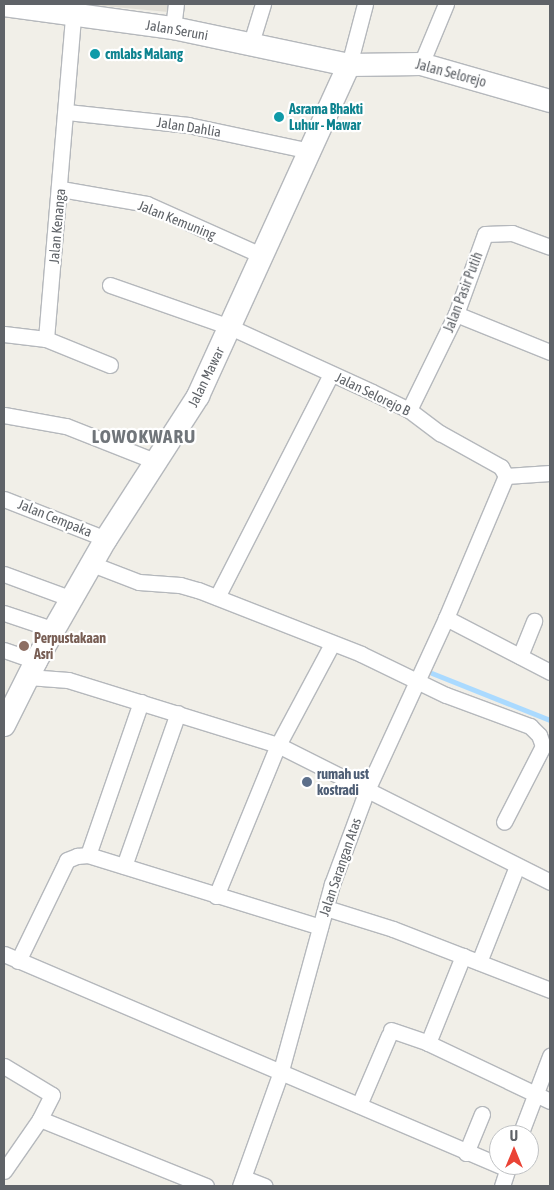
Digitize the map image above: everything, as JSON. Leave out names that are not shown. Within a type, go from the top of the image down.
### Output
[{"type":"street","name":"Jalan Seruni","points":[[4,4],[74,9],[251,43],[349,66]]},
{"type":"street","points":[[173,28],[176,4]]},
{"type":"street","points":[[251,43],[263,4]]},
{"type":"street","points":[[349,66],[365,4]]},
{"type":"street","points":[[421,64],[446,4]]},
{"type":"street","name":"Jalan Kenanga","points":[[46,339],[61,188],[74,9]]},
{"type":"street","name":"Jalan Selorejo","points":[[349,66],[421,64],[550,101]]},
{"type":"street","name":"Jalan Mawar","points":[[4,725],[32,669],[106,540],[198,396],[349,66]]},
{"type":"street","name":"Jalan Dahlia","points":[[67,112],[188,125],[310,150]]},
{"type":"street","name":"Jalan Kemuning","points":[[61,188],[147,204],[261,255]]},
{"type":"street","name":"Jalan Pasir Putih","points":[[409,410],[456,314],[485,234],[512,233],[550,247]]},
{"type":"street","name":"Jalan Selorejo B","points":[[110,285],[230,327],[409,410],[440,433],[501,467],[506,476]]},
{"type":"street","points":[[456,314],[550,352]]},
{"type":"street","points":[[4,334],[46,339],[110,365]]},
{"type":"street","points":[[217,597],[331,374]]},
{"type":"street","points":[[4,415],[66,426],[157,462]]},
{"type":"street","points":[[506,476],[550,473]]},
{"type":"street","name":"Jalan Sarangan Atas","points":[[242,1182],[280,1074],[320,927],[367,790],[446,618],[506,476]]},
{"type":"street","name":"Jalan Cempaka","points":[[4,499],[19,502],[106,540]]},
{"type":"street","points":[[92,564],[139,582],[180,585],[217,597],[417,680],[446,695],[530,726],[539,735],[543,746],[504,822]]},
{"type":"street","points":[[4,574],[72,599]]},
{"type":"street","points":[[4,613],[55,630]]},
{"type":"street","points":[[446,618],[520,656],[549,667]]},
{"type":"street","points":[[520,656],[534,621]]},
{"type":"street","points":[[216,896],[278,745],[332,644]]},
{"type":"street","points":[[4,650],[32,669],[278,745],[367,790],[385,802],[550,882]]},
{"type":"street","points":[[88,855],[141,702]]},
{"type":"street","points":[[124,866],[178,713]]},
{"type":"street","points":[[320,927],[88,855],[67,860],[8,959],[280,1074],[359,1104],[466,1153],[489,1161]]},
{"type":"street","points":[[479,962],[516,866]]},
{"type":"street","points":[[326,908],[393,929],[550,990]]},
{"type":"street","points":[[428,1044],[464,956]]},
{"type":"street","points":[[359,1104],[390,1032],[428,1044],[550,1101]]},
{"type":"street","points":[[524,1125],[550,1056]]},
{"type":"street","points":[[4,1066],[49,1090],[51,1100],[4,1171]]},
{"type":"street","points":[[466,1153],[482,1114]]},
{"type":"street","points":[[40,1119],[206,1186]]},
{"type":"street","points":[[242,1182],[265,1186]]},
{"type":"shaded area","points":[[82,4],[168,4],[168,12]]},
{"type":"waterway","points":[[432,673],[550,720]]},
{"type":"place","name":"cmlabs Malang","points":[[95,54]]},
{"type":"place","name":"Asrama Bhakti Luhur - Mawar","points":[[279,117]]},
{"type":"place","name":"Perpustakaan Asri","points":[[24,646]]},
{"type":"place","name":"rumah ust kostradi","points":[[307,782]]},
{"type":"district","name":"LOWOKWARU","points":[[144,437]]}]
